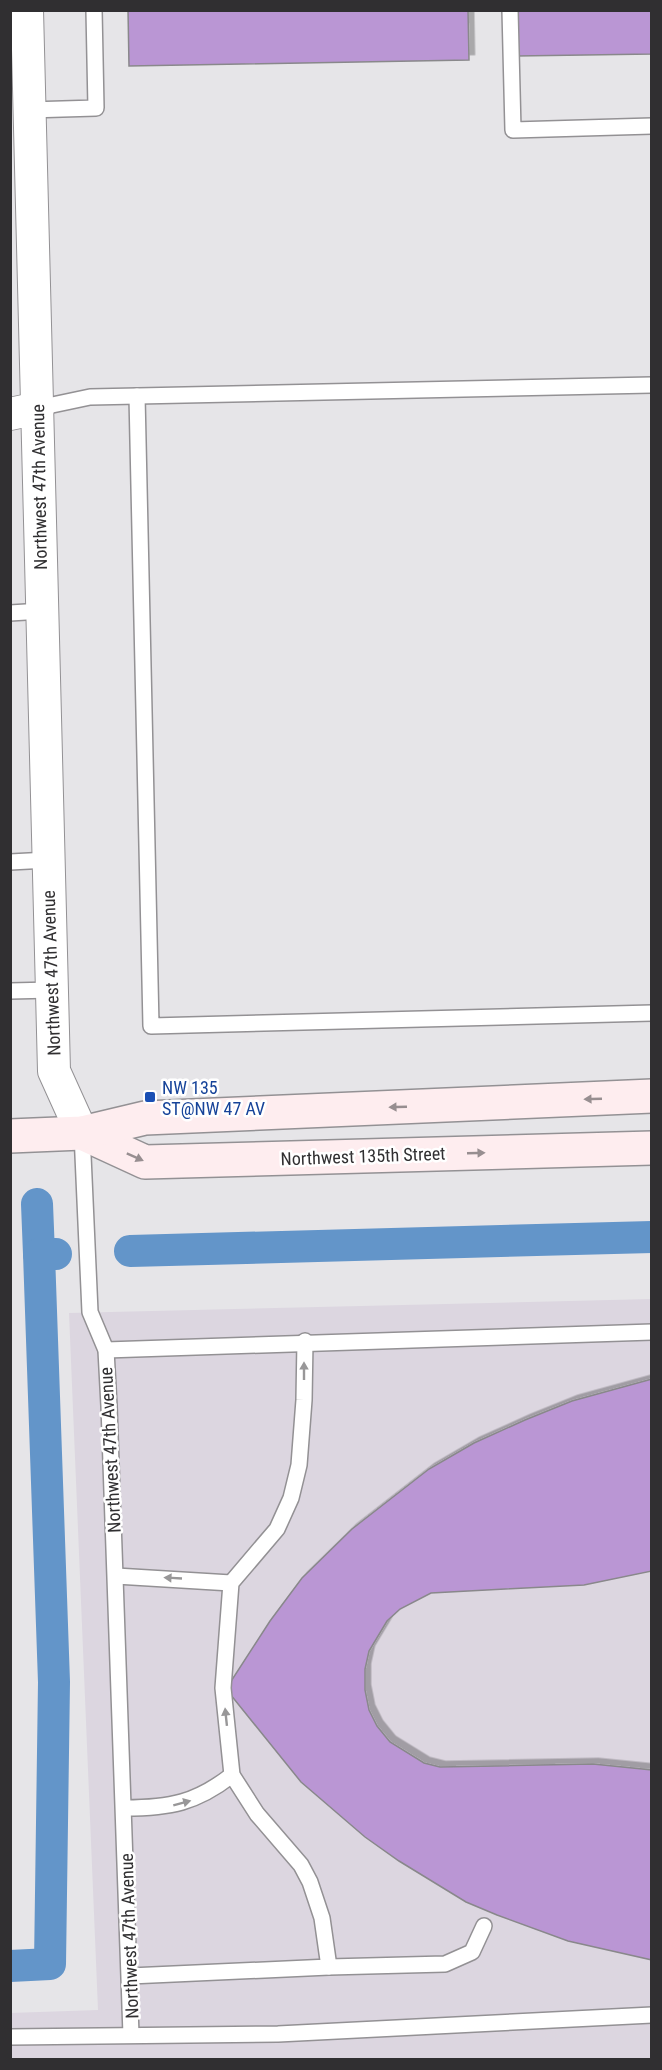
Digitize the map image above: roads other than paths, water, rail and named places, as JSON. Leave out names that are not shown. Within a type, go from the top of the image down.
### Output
[{"type":"main road","name":"Northwest 135th Street","points":[[10,1136],[81,1133],[145,1118],[651,1096]]},
{"type":"main road","name":"Northwest 135th Street","points":[[81,1133],[146,1162],[651,1148]]},
{"type":"street","name":"Northwest 47th Avenue","points":[[27,10],[29,110],[24,411],[42,611],[54,1071],[81,1133]]},
{"type":"lane","points":[[29,110],[96,108],[94,10]]},
{"type":"lane","points":[[510,10],[513,130],[651,126]]},
{"type":"lane","points":[[24,411],[90,397],[651,385]]},
{"type":"lane","points":[[137,396],[151,1026],[651,1012]]},
{"type":"lane","points":[[10,613],[42,611]]},
{"type":"lane","points":[[10,861],[48,860]]},
{"type":"lane","points":[[10,991],[52,990]]},
{"type":"lane","name":"Northwest 47th Avenue","points":[[81,1133],[90,1312],[105,1350],[125,1808],[131,2035]]},
{"type":"lane","points":[[105,1350],[305,1341],[651,1332]]},
{"type":"lane","points":[[305,1341],[304,1400],[299,1465],[291,1498],[277,1529],[231,1583],[223,1688],[232,1775],[258,1814],[289,1848],[310,1882],[322,1918],[329,1967]]},
{"type":"lane","points":[[116,1576],[231,1583]]},
{"type":"lane","points":[[125,1808],[158,1808],[189,1802],[215,1788],[232,1775]]},
{"type":"lane","points":[[130,1976],[445,1964],[472,1952],[484,1926]]},
{"type":"lane","points":[[10,2037],[278,2034],[651,2015]]},
{"type":"waterway","points":[[37,1204],[39,1254]]},
{"type":"waterway","points":[[130,1251],[652,1237]]},
{"type":"waterway","points":[[10,1966],[50,1964],[54,1682],[39,1254],[56,1254]]},
{"type":"place","name":"NW 135 ST@NW 47 AV","points":[[150,1097]]}]
